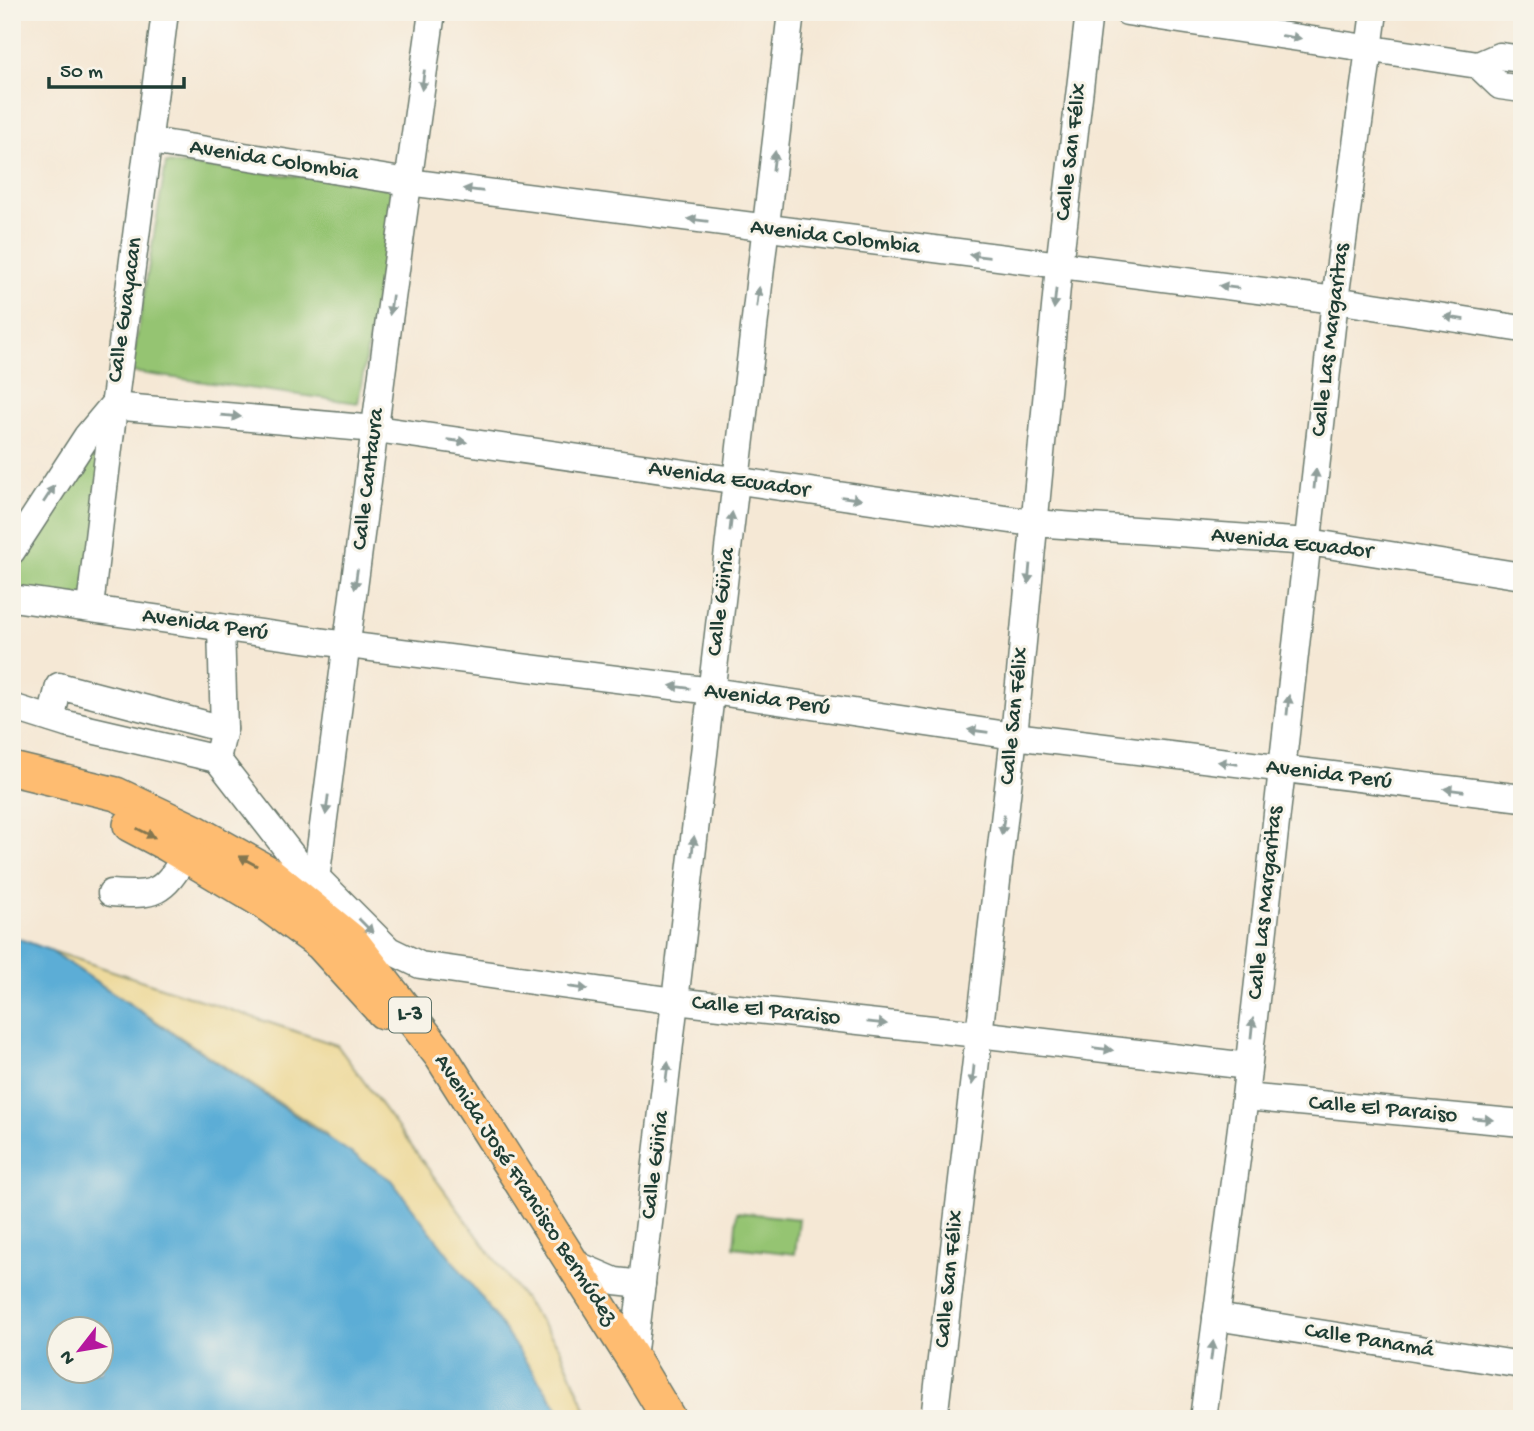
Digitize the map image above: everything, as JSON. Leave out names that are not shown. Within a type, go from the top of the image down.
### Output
[{"type":"main road","name":"Avenida José Francisco Bermúdez","points":[[12,769],[116,794],[196,832],[309,894],[351,940],[441,1056],[634,1359],[669,1419]]},
{"type":"main road","name":"Avenida José Francisco Bermúdez","points":[[12,788],[112,816],[186,855],[262,901],[321,944],[373,1000],[435,1080],[647,1419]]},
{"type":"street","name":"Calle Guayacan","points":[[90,608],[112,406],[150,141],[165,12]]},
{"type":"street","name":"Calle Cantaura","points":[[321,944],[309,894],[347,645],[432,12]]},
{"type":"street","name":"Calle Güiria","points":[[634,1359],[792,12]]},
{"type":"street","name":"Calle San Félix","points":[[934,1419],[1014,736],[1059,266],[1089,12]]},
{"type":"street","points":[[1127,12],[1478,65],[1499,56],[1522,59]]},
{"type":"street","name":"Calle Las Margaritas","points":[[1203,1419],[1245,1097],[1335,300],[1374,12]]},
{"type":"street","points":[[1478,65],[1500,86],[1522,89]]},
{"type":"street","name":"Avenida Colombia","points":[[150,141],[408,182],[1335,300],[1522,329]]},
{"type":"street","points":[[12,551],[87,436],[112,406]]},
{"type":"street","name":"Avenida Ecuador","points":[[112,406],[376,429],[1033,523],[1308,542],[1522,576]]},
{"type":"street","name":"Avenida Perú","points":[[12,598],[347,645],[712,691],[1014,736],[1522,799]]},
{"type":"street","points":[[217,759],[224,729],[221,628]]},
{"type":"street","points":[[51,719],[59,686],[224,729]]},
{"type":"street","points":[[12,708],[217,759],[297,862],[309,894]]},
{"type":"street","points":[[111,893],[144,894],[165,887],[186,855]]},
{"type":"street","name":"Calle El Paraiso","points":[[309,894],[389,950],[420,965],[675,1002],[1248,1066]]},
{"type":"street","name":"Calle El Paraiso","points":[[1245,1097],[1522,1123]]},
{"type":"street","points":[[573,1263],[615,1281],[642,1284]]},
{"type":"street","name":"Calle Panamá","points":[[1216,1317],[1522,1365]]},
{"type":"green space","points":[[166,163],[396,186],[358,403],[131,372]]},
{"type":"green space","points":[[112,406],[90,608],[12,598],[12,551]]},
{"type":"green space","points":[[737,1212],[799,1219],[795,1254],[734,1247]]},
{"type":"sand","points":[[49,950],[337,1045],[560,1348],[590,1419],[562,1419],[558,1408],[325,1133]]},
{"type":"water","points":[[12,936],[49,950],[391,1180],[484,1301],[558,1408],[562,1419],[12,1419]]}]
